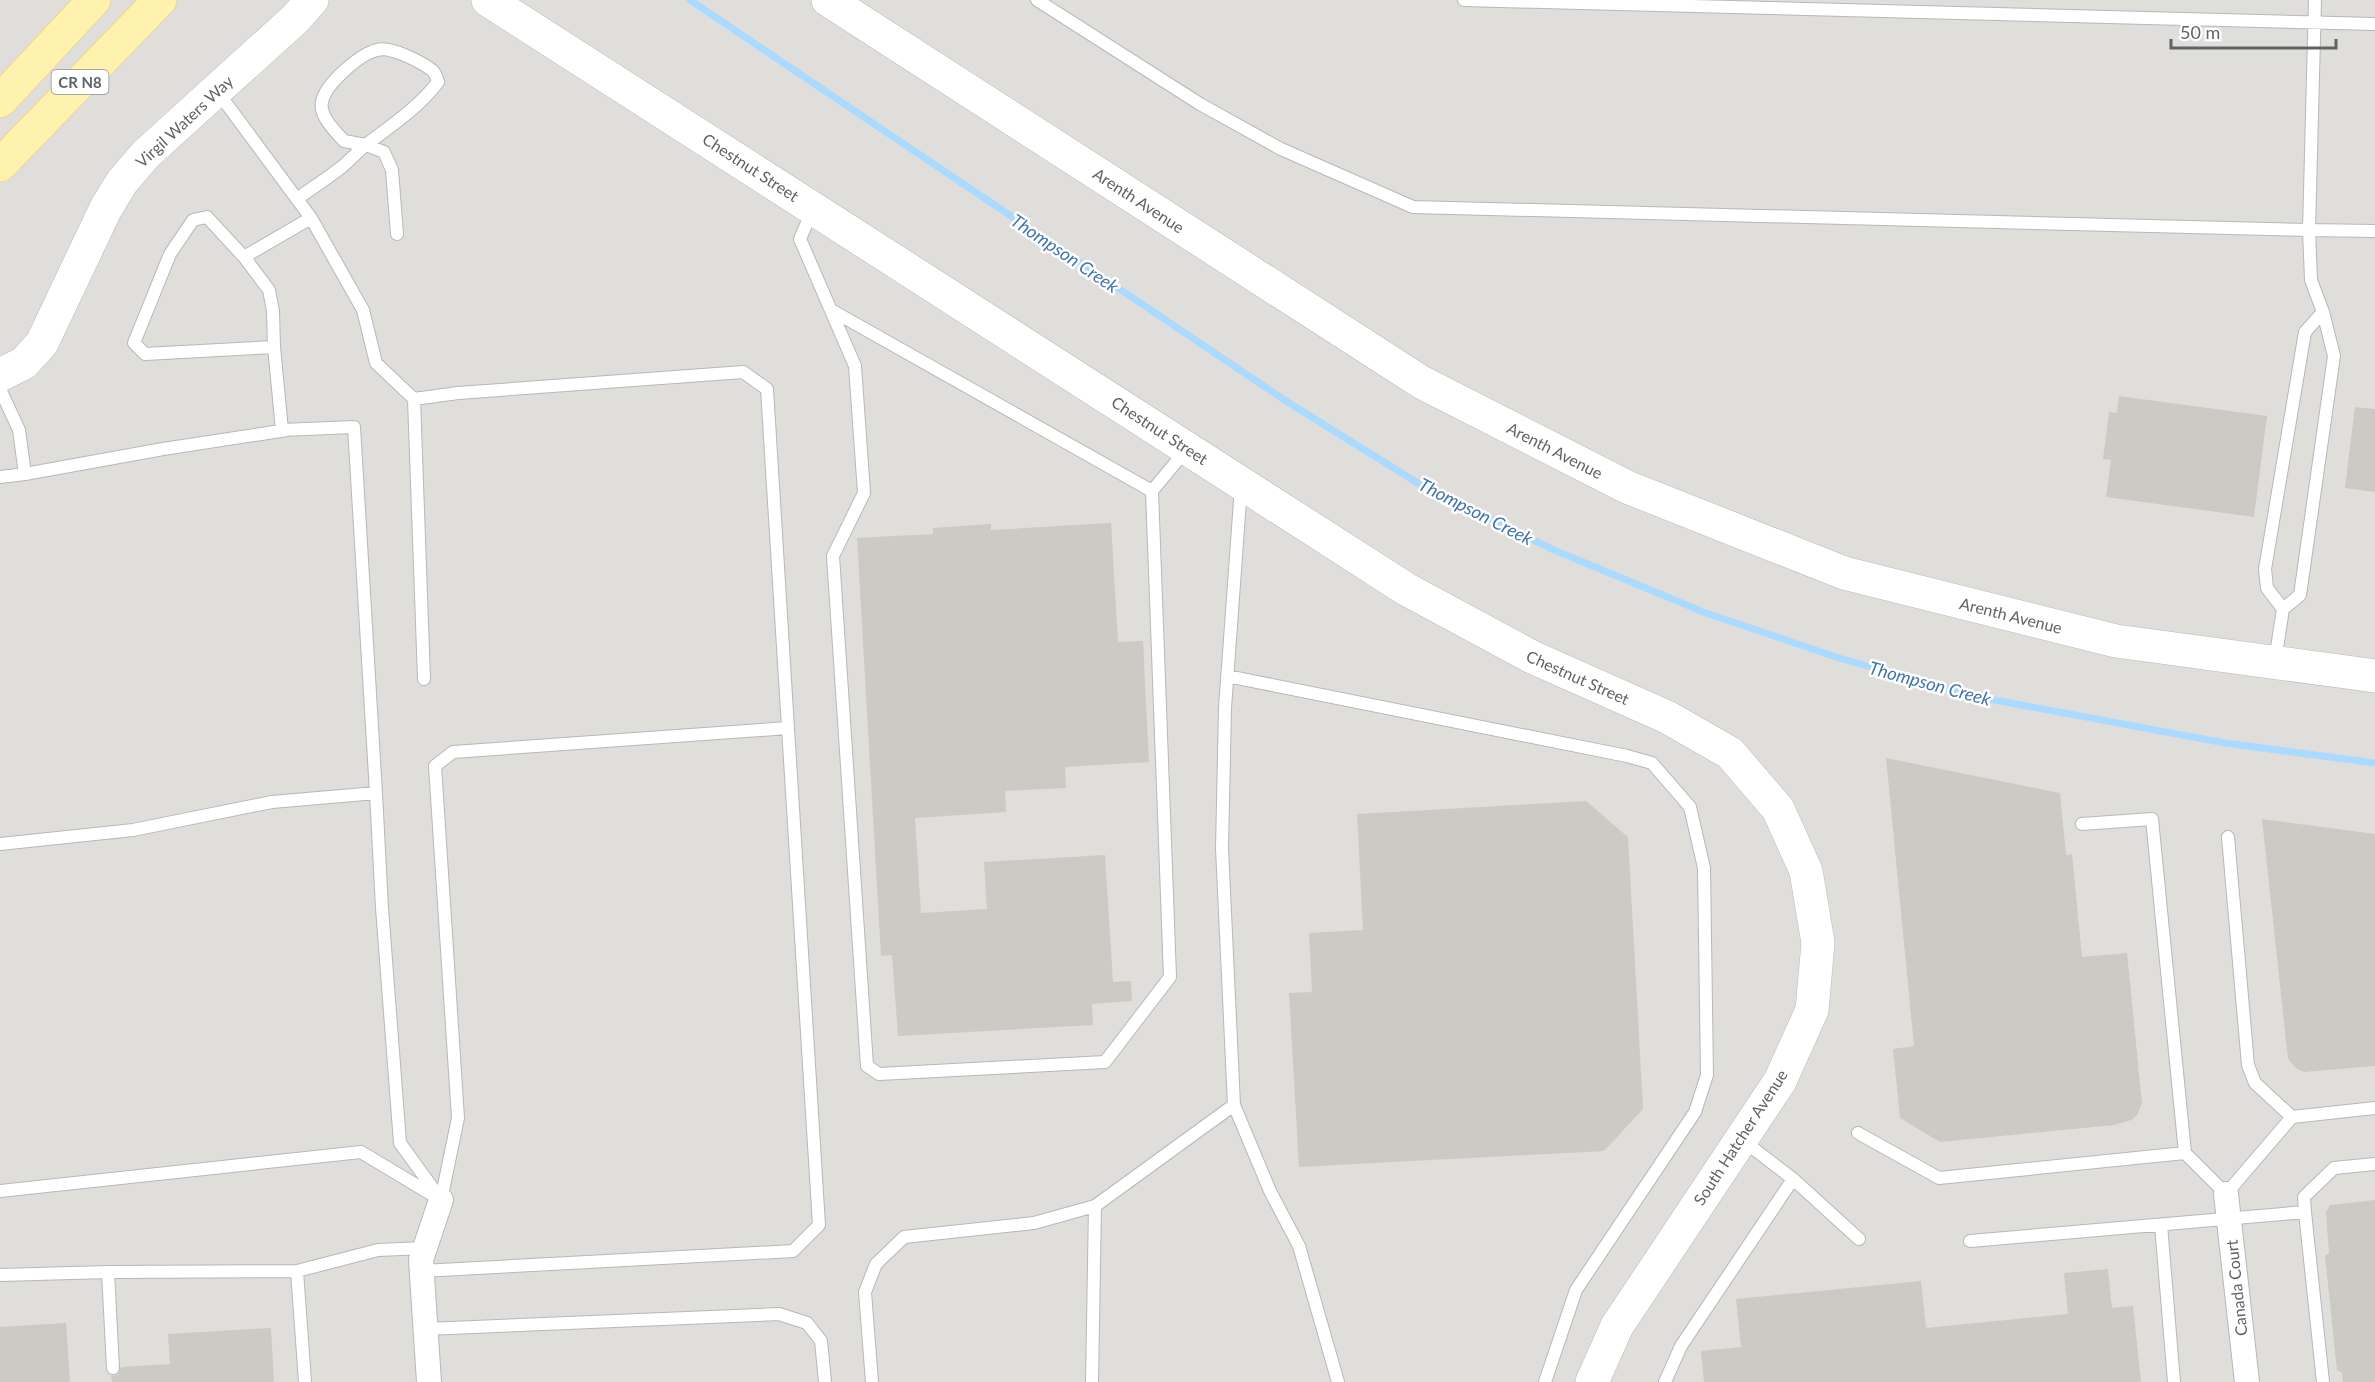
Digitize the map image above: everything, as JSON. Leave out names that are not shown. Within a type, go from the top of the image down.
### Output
[{"type":"main road","name":"CR N8","points":[[0,101],[94,0]]},
{"type":"main road","name":"CR N8","points":[[0,165],[160,0]]},
{"type":"street","name":"Virgil Waters Way","points":[[0,375],[24,363],[42,344],[106,208],[122,182],[146,154],[295,19],[312,0]]},
{"type":"street","name":"Chestnut Street","points":[[488,0],[1406,589],[1532,657],[1667,717],[1730,753],[1778,809],[1806,871]]},
{"type":"street","name":"Arenth Avenue","points":[[828,0],[1421,382],[1627,487],[1844,573],[2116,641],[2375,676]]},
{"type":"street","name":"South Hatcher Avenue","points":[[1593,1382],[1617,1326],[1780,1081],[1812,1010],[1818,943],[1806,871]]},
{"type":"street","name":"Canada Court","points":[[2226,1194],[2247,1382]]},
{"type":"street","points":[[429,1382],[424,1260],[441,1200]]},
{"type":"lane","points":[[1037,0],[1200,104],[1281,149],[1413,207],[2375,231]]},
{"type":"lane","points":[[1464,0],[2375,24]]},
{"type":"lane","points":[[2275,663],[2283,609],[2300,596],[2334,356],[2323,312],[2311,280],[2309,230],[2315,0]]},
{"type":"lane","points":[[297,200],[343,166],[366,145],[429,95],[438,82],[434,72],[399,52],[378,49],[359,59],[339,75],[321,103],[324,115],[344,141],[366,145],[384,152],[393,170],[397,234]]},
{"type":"lane","points":[[216,90],[311,218],[363,310],[376,363],[414,399],[424,679]]},
{"type":"lane","points":[[813,207],[800,239],[855,366],[864,493],[833,556],[867,1066],[879,1074],[1105,1062],[1170,977],[1152,491],[1188,448]]},
{"type":"lane","points":[[274,347],[145,354],[134,343],[170,254],[193,220],[207,218],[244,257],[269,290],[273,311],[282,430],[354,427],[382,908],[400,1143],[441,1200]]},
{"type":"lane","points":[[244,257],[311,218]]},
{"type":"lane","points":[[831,310],[1152,491]]},
{"type":"lane","points":[[2283,609],[2267,588],[2265,569],[2305,332],[2323,312]]},
{"type":"lane","points":[[0,1275],[297,1271],[378,1250],[424,1260],[793,1251],[819,1225],[767,389],[743,372],[458,393],[414,399]]},
{"type":"lane","points":[[0,389],[19,430],[25,474]]},
{"type":"lane","points":[[0,477],[291,430]]},
{"type":"lane","points":[[1241,482],[1227,676],[1222,848],[1234,1105],[1270,1191],[1299,1246],[1338,1382]]},
{"type":"lane","points":[[1227,676],[1627,756],[1652,763],[1690,807],[1704,868],[1707,1075],[1695,1112],[1576,1290],[1545,1382]]},
{"type":"lane","points":[[441,1200],[458,1118],[435,766],[453,752],[789,728]]},
{"type":"lane","points":[[0,844],[133,830],[272,802],[376,793]]},
{"type":"lane","points":[[2082,824],[2152,819],[2185,1153],[2226,1194],[2292,1118],[2375,1108]]},
{"type":"lane","points":[[2228,837],[2248,1065],[2255,1083],[2292,1118]]},
{"type":"lane","points":[[872,1382],[865,1292],[876,1264],[904,1237],[1034,1223],[1095,1206],[1234,1105]]},
{"type":"lane","points":[[1858,1133],[1939,1178],[2185,1153]]},
{"type":"lane","points":[[1741,1139],[1793,1179],[1859,1239]]},
{"type":"lane","points":[[0,1191],[361,1152],[441,1200]]},
{"type":"lane","points":[[2323,1382],[2304,1197],[2334,1168],[2375,1164]]},
{"type":"lane","points":[[1665,1382],[1681,1347],[1793,1179]]},
{"type":"lane","points":[[1092,1382],[1095,1206]]},
{"type":"lane","points":[[1970,1241],[2306,1212]]},
{"type":"lane","points":[[2161,1225],[2174,1382]]},
{"type":"lane","points":[[297,1271],[305,1382]]},
{"type":"lane","points":[[108,1272],[113,1368]]},
{"type":"lane","points":[[426,1329],[778,1314],[807,1323],[821,1341],[825,1382]]},
{"type":"shaded area","points":[[0,0],[2375,0],[2375,1382],[0,1382]]},
{"type":"building","points":[[2119,396],[2267,416],[2254,517],[2106,497],[2111,460],[2103,459],[2109,412],[2117,413]]},
{"type":"building","points":[[2355,407],[2375,409],[2375,492],[2345,488]]},
{"type":"building","points":[[1111,523],[1118,642],[1143,641],[1149,762],[1065,767],[1066,788],[1005,791],[1006,812],[915,818],[921,913],[987,909],[984,862],[1105,855],[1113,982],[1131,981],[1132,1001],[1092,1004],[1093,1025],[898,1036],[892,955],[881,956],[857,538],[933,534],[933,528],[991,524],[991,530]]},
{"type":"building","points":[[1886,758],[2060,793],[2066,855],[2072,854],[2082,957],[2127,953],[2142,1104],[2137,1115],[2131,1120],[2114,1125],[1940,1142],[1900,1118],[1893,1049],[1914,1046]]},
{"type":"building","points":[[1586,801],[1628,837],[1643,1109],[1604,1151],[1299,1167],[1289,993],[1312,992],[1309,933],[1363,930],[1357,814]]},
{"type":"building","points":[[2262,819],[2375,834],[2375,1066],[2304,1072],[2297,1069],[2288,1059]]},
{"type":"building","points":[[2375,1200],[2375,1382],[2343,1382],[2342,1373],[2337,1370],[2325,1256],[2329,1253],[2326,1212],[2330,1205]]},
{"type":"building","points":[[2108,1269],[2112,1308],[2133,1306],[2141,1382],[1704,1382],[1701,1351],[1741,1347],[1736,1299],[1921,1281],[1926,1328],[2068,1314],[2064,1273]]},
{"type":"building","points":[[66,1323],[70,1382],[0,1382],[0,1327]]},
{"type":"building","points":[[271,1328],[274,1382],[112,1382],[111,1376],[118,1375],[121,1367],[170,1364],[168,1334]]},
{"type":"waterway","name":"Thompson Creek","points":[[690,0],[1286,401],[1429,490],[1554,550],[1706,613],[1839,658],[1978,697],[2225,743],[2375,763]]}]
